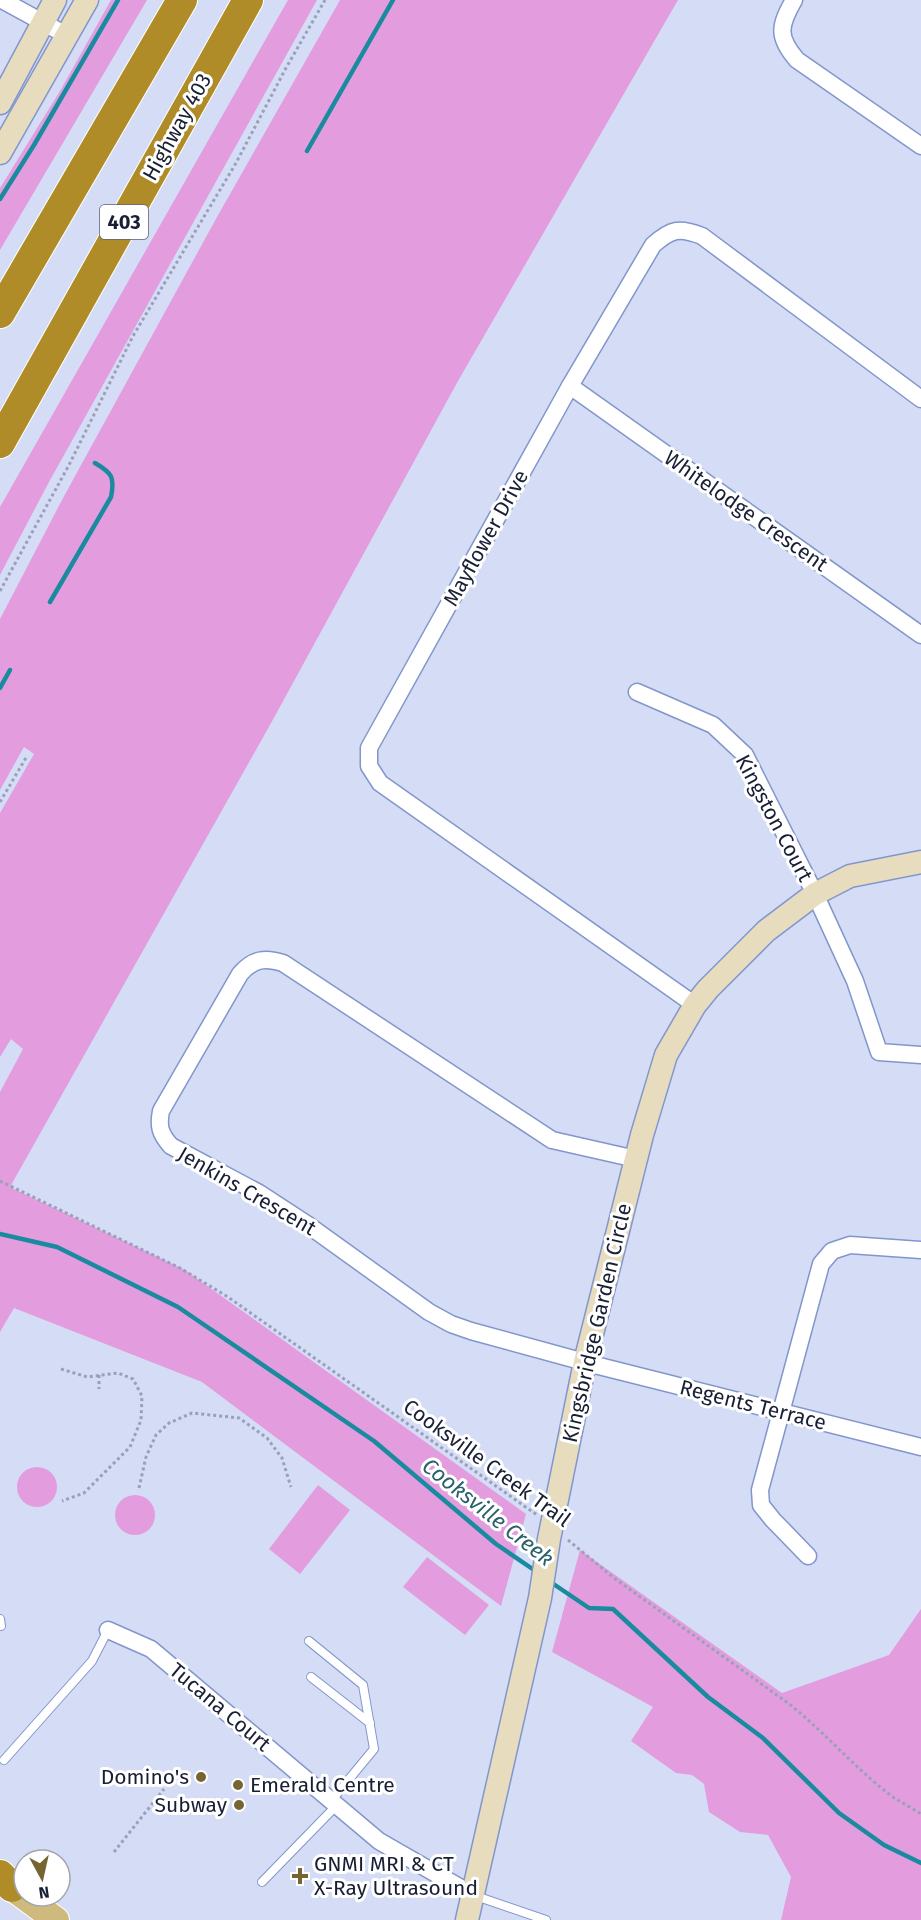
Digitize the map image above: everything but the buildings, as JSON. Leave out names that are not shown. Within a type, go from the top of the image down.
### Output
[{"type":"highway","points":[[0,313],[182,0]]},
{"type":"highway","name":"Highway 403","points":[[0,443],[248,0]]},
{"type":"main road","points":[[4,1880],[56,1920]]},
{"type":"street","points":[[2,0],[66,35]]},
{"type":"street","points":[[0,103],[56,0]]},
{"type":"street","points":[[0,153],[87,0]]},
{"type":"street","points":[[795,0],[782,23],[782,36],[787,49],[797,60],[921,146]]},
{"type":"street","name":"Mayflower Drive","points":[[695,1005],[380,783],[369,766],[369,748],[570,386],[653,245],[663,236],[675,230],[686,230],[702,237],[921,399]]},
{"type":"street","name":"Whitelodge Crescent","points":[[570,386],[921,636]]},
{"type":"street","name":"Kingston Court","points":[[637,692],[713,725],[745,755],[815,894],[855,981],[879,1052],[921,1055]]},
{"type":"street","name":"Kingsbridge Garden Circle","points":[[467,1920],[540,1598],[550,1532],[585,1362],[636,1159],[666,1054],[695,1005],[708,989],[766,931],[815,894],[850,876],[921,862]]},
{"type":"street","name":"Jenkins Crescent","points":[[585,1362],[471,1331],[451,1324],[429,1312],[308,1225],[259,1193],[171,1146],[160,1130],[158,1123],[161,1111],[240,974],[249,964],[260,959],[271,959],[283,963],[552,1140],[636,1159]]},
{"type":"street","points":[[808,1556],[772,1520],[761,1505],[760,1490],[821,1264],[832,1251],[850,1245],[921,1250]]},
{"type":"street","name":"Regents Terrace","points":[[585,1362],[921,1446]]},
{"type":"street","name":"Tucana Court","points":[[108,1630],[151,1649],[380,1841],[473,1895]]},
{"type":"lane","points":[[4,1760],[92,1661],[108,1630]]},
{"type":"lane","points":[[262,1882],[334,1803],[374,1749],[363,1685],[309,1641]]},
{"type":"lane","points":[[311,1677],[370,1723]]},
{"type":"lane","points":[[473,1895],[546,1920]]},
{"type":"path","points":[[0,591],[69,465],[133,336],[236,163],[325,0]]},
{"type":"path","points":[[0,802],[27,756]]},
{"type":"path","name":"Cooksville Creek Trail","points":[[0,1181],[180,1268],[228,1297],[550,1532],[585,1552],[614,1578],[788,1703],[813,1722],[894,1798],[921,1814]]},
{"type":"path","points":[[61,1370],[87,1377],[118,1373],[133,1379],[141,1396],[141,1420],[130,1447],[84,1493],[62,1501]]},
{"type":"path","points":[[99,1375],[99,1389]]},
{"type":"path","points":[[139,1488],[146,1457],[156,1435],[168,1423],[192,1413],[239,1418],[267,1438],[282,1458],[291,1487]]},
{"type":"path","points":[[114,1852],[164,1789]]},
{"type":"shaded area","points":[[111,0],[147,0],[0,250],[0,188],[60,91]]},
{"type":"shaded area","points":[[288,0],[317,0],[49,482],[0,575],[0,507]]},
{"type":"shaded area","points":[[340,0],[678,0],[458,381],[270,725],[10,1187],[185,1270],[526,1514],[501,1606],[202,1382],[14,1308],[0,1332],[0,1092],[23,1049],[11,1039],[0,1057],[0,813],[34,754],[24,747],[0,790],[0,619],[63,498],[217,217]]},
{"type":"shaded area","points":[[37,1467],[45,1468],[51,1473],[56,1479],[56,1495],[51,1501],[45,1506],[37,1507],[29,1506],[23,1501],[18,1495],[17,1487],[18,1479],[23,1473],[29,1468]]},
{"type":"shaded area","points":[[318,1485],[350,1510],[300,1574],[269,1549]]},
{"type":"shaded area","points":[[135,1495],[143,1496],[149,1501],[154,1507],[154,1523],[149,1529],[143,1534],[135,1535],[127,1534],[121,1529],[116,1523],[115,1515],[116,1507],[121,1501],[127,1496]]},
{"type":"shaded area","points":[[580,1550],[782,1693],[889,1655],[921,1609],[921,1920],[781,1920],[791,1877],[768,1835],[740,1832],[709,1812],[704,1784],[692,1775],[676,1773],[631,1741],[653,1707],[552,1652]]},
{"type":"shaded area","points":[[427,1557],[489,1605],[465,1635],[403,1587]]},
{"type":"waterway","points":[[0,199],[118,0]]},
{"type":"waterway","points":[[307,151],[393,0]]},
{"type":"waterway","points":[[50,602],[111,497],[113,485],[111,476],[95,463]]},
{"type":"waterway","points":[[0,688],[10,670]]},
{"type":"waterway","name":"Cooksville Creek","points":[[0,1234],[57,1247],[178,1307],[374,1441],[496,1544],[537,1572]]},
{"type":"waterway","name":"Cooksville Creek","points":[[549,1581],[589,1608],[613,1609],[708,1697],[763,1738],[839,1813],[884,1845],[921,1863]]},
{"type":"place","name":"Domino's","points":[[201,1777]]},
{"type":"place","name":"Emerald Centre","points":[[238,1785]]},
{"type":"place","name":"Subway","points":[[239,1805]]},
{"type":"place","name":"GNMI MRI & CT X-Ray Ultrasound","points":[[300,1876]]}]
